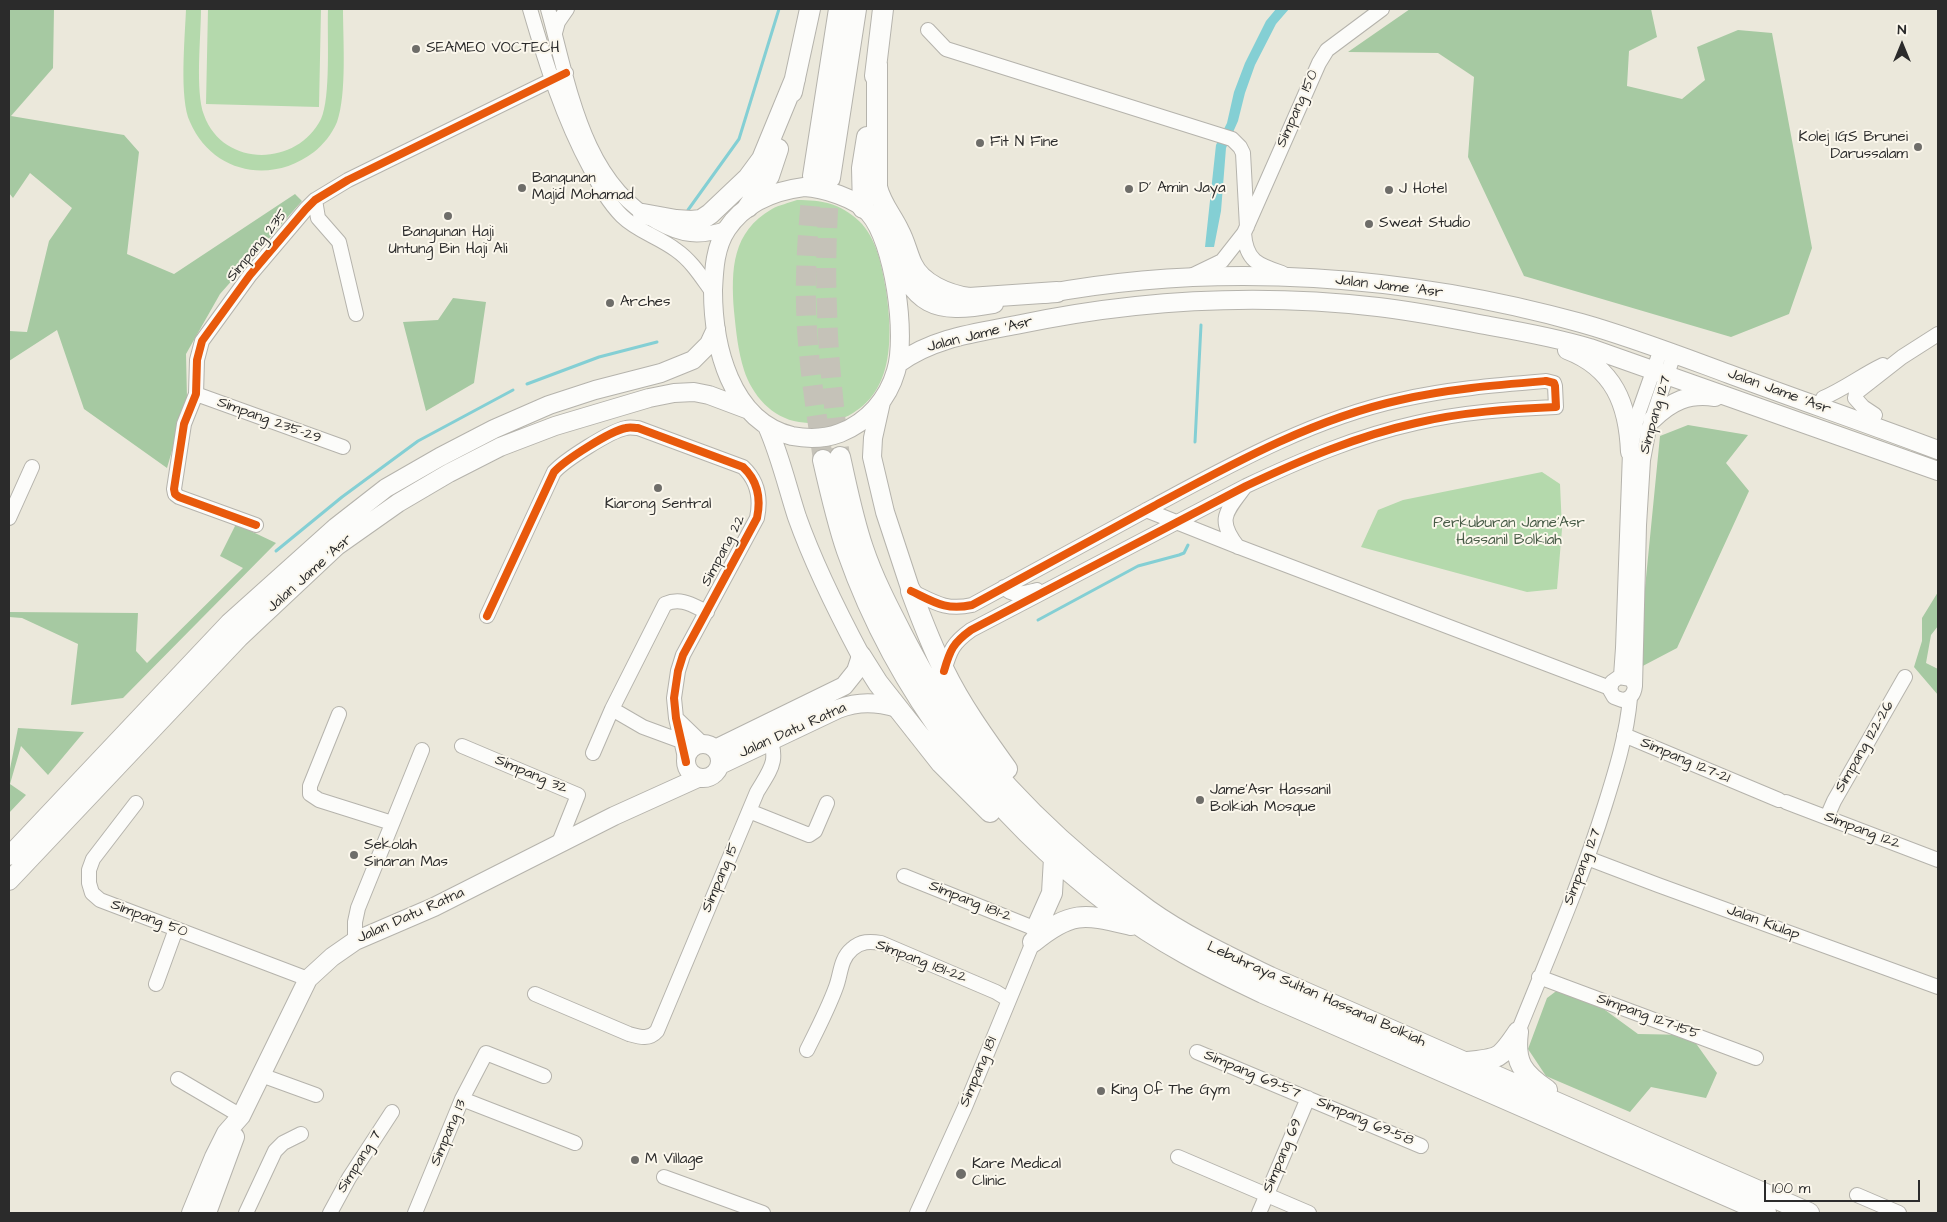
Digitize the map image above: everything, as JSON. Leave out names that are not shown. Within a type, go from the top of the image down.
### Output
[{"type":"highway","points":[[748,207],[769,176],[777,155],[810,9]]},
{"type":"highway","points":[[838,9],[821,177],[856,9]]},
{"type":"highway","points":[[866,211],[862,168],[883,9]]},
{"type":"highway","points":[[877,64],[877,187],[879,198],[899,231],[913,266],[920,275],[944,292],[963,297],[1058,292]]},
{"type":"highway","points":[[643,214],[691,221],[701,220],[710,214],[748,178],[762,159],[795,80]]},
{"type":"highway","name":"Lebuhraya Sultan Hassanal Bolkiah","points":[[1766,1213],[1263,993],[1183,953],[1113,907],[1054,857],[991,795],[945,738],[912,688],[878,625],[848,554],[838,523],[831,459],[864,550],[894,618],[927,681],[960,730],[1027,808],[1098,872],[1149,911],[1203,944],[1270,977],[1809,1213]]},
{"type":"highway","points":[[911,591],[944,671],[970,716],[1055,835]]},
{"type":"highway","points":[[861,656],[898,708],[941,763],[1015,834],[1054,857],[1052,893],[1034,935]]},
{"type":"highway","points":[[1034,935],[1049,930],[1074,917],[1096,916],[1145,929]]},
{"type":"highway","points":[[1465,1062],[1490,1060],[1501,1056],[1518,1032]]},
{"type":"highway","points":[[1518,1032],[1516,1050],[1519,1062],[1527,1074],[1574,1110]]},
{"type":"main road","points":[[882,402],[862,421],[849,429],[834,435],[802,438],[784,434],[767,426],[749,410],[736,391],[727,372],[716,329],[715,257],[726,229],[736,217],[761,198],[774,192],[804,187],[821,188],[866,211],[883,241],[897,288],[898,363],[889,389],[882,402],[873,438],[872,457],[885,512],[911,591]]},
{"type":"main road","name":"Jalan Jame 'Asr","points":[[866,211],[881,221],[899,265],[912,288],[938,306],[971,308],[1119,283],[1185,278],[1294,277],[1383,284],[1502,303],[1582,323],[1668,352],[1938,450]]},
{"type":"main road","name":"Jalan Jame 'Asr","points":[[898,363],[915,352],[959,337],[1078,314],[1166,304],[1217,301],[1333,303],[1378,307],[1440,316],[1554,338],[1660,371],[1938,471]]},
{"type":"main road","points":[[1492,326],[1568,350],[1583,356],[1594,364],[1604,374],[1621,399],[1629,428],[1630,452]]},
{"type":"main road","name":"Jalan Jame 'Asr","points":[[9,856],[229,623],[336,527],[386,488],[486,433],[549,406],[595,390],[661,372],[693,360],[709,344],[716,329]]},
{"type":"main road","points":[[1840,436],[1813,417],[1770,401],[1758,391],[1757,384],[1781,384],[1938,437]]},
{"type":"main road","name":"Jalan Jame 'Asr","points":[[9,881],[239,638],[337,546],[398,503],[449,473],[500,447],[555,426],[649,398],[674,393],[694,392],[709,395],[749,410]]},
{"type":"main road","points":[[1652,420],[1662,410],[1687,396],[1704,395],[1743,401]]},
{"type":"main road","points":[[767,426],[814,560],[861,656]]},
{"type":"main road","name":"Jalan Datu Ratna","points":[[768,732],[844,686],[856,671],[861,656]]},
{"type":"main road","name":"Jalan Datu Ratna","points":[[207,1213],[235,1137],[240,1118],[308,979],[332,957],[355,941],[434,907],[661,793],[690,769],[709,777],[718,770],[713,753],[768,732],[852,704],[875,703],[898,708]]},
{"type":"main road","points":[[690,769],[690,751],[693,748],[713,753]]},
{"type":"main road","name":"Jalan Datu Ratna","points":[[191,1213],[214,1157],[226,1134],[240,1118]]},
{"type":"street","points":[[530,9],[552,80],[579,148],[609,200],[622,216],[636,227],[676,250],[691,263],[714,293]]},
{"type":"street","points":[[548,9],[585,132],[608,179],[621,196],[643,214],[664,226],[689,234],[710,234],[726,229]]},
{"type":"street","points":[[555,34],[558,22],[563,13],[568,9]]},
{"type":"street","name":"Simpang 150","points":[[1185,278],[1222,261],[1245,230],[1319,63],[1327,50],[1375,11]]},
{"type":"street","points":[[928,30],[946,49],[1232,139],[1243,153],[1243,190],[1247,251],[1254,260],[1267,268],[1294,277]]},
{"type":"street","name":"Simpang 235","points":[[256,525],[175,494],[174,482],[184,424],[196,394],[199,348],[210,328],[250,275],[315,200],[348,180],[566,73]]},
{"type":"street","points":[[1244,174],[1253,185],[1263,190]]},
{"type":"street","points":[[315,200],[318,218],[339,242],[356,314]]},
{"type":"street","points":[[1875,415],[1858,403],[1855,398],[1856,392],[1902,357],[1938,334]]},
{"type":"street","name":"Simpang 127","points":[[1623,693],[1612,682],[1621,676],[1630,452],[1637,417],[1668,352]]},
{"type":"street","points":[[1823,398],[1863,374],[1902,357]]},
{"type":"street","name":"Simpang 127","points":[[1623,693],[1642,476],[1646,442],[1652,420],[1660,371]]},
{"type":"street","points":[[911,591],[941,606],[958,608],[972,605],[1146,510],[1264,449],[1298,434],[1371,407],[1435,393],[1546,381],[1554,383],[1556,407],[1509,409],[1415,423],[1337,447],[1292,464],[1175,522],[971,630],[956,640],[944,671]]},
{"type":"street","name":"Simpang 235-29","points":[[196,394],[342,447]]},
{"type":"street","name":"Simpang 22","points":[[486,616],[554,472],[570,458],[618,430],[627,427],[638,428],[743,468],[751,474],[756,484],[760,507],[758,518],[683,655],[678,671],[674,698],[676,718],[690,769]]},
{"type":"street","points":[[9,518],[32,468]]},
{"type":"street","points":[[1238,547],[1225,527],[1225,520],[1232,504],[1246,486]]},
{"type":"street","points":[[1146,510],[1238,547],[1623,693]]},
{"type":"street","points":[[1004,587],[1009,593],[1015,594],[1052,586]]},
{"type":"street","points":[[593,753],[612,709],[665,604],[673,600],[683,601],[707,612]]},
{"type":"street","points":[[1583,678],[1597,678],[1612,670],[1623,648]]},
{"type":"street","name":"Simpang 122-26","points":[[1827,818],[1834,801],[1906,678]]},
{"type":"street","name":"Simpang 127-21","points":[[1623,693],[1622,717],[1624,735],[1783,801]]},
{"type":"street","points":[[612,709],[643,727],[681,741]]},
{"type":"street","points":[[339,714],[310,786],[310,794],[319,800],[392,823]]},
{"type":"street","points":[[676,718],[713,753]]},
{"type":"street","name":"Simpang 15","points":[[535,994],[629,1034],[644,1037],[652,1036],[657,1031],[749,811],[774,761],[768,732]]},
{"type":"street","name":"Simpang 127","points":[[1518,1032],[1587,858],[1612,783],[1624,735]]},
{"type":"street","name":"Simpang 32","points":[[462,746],[578,794],[558,844]]},
{"type":"street","points":[[355,941],[355,922],[358,908],[422,750]]},
{"type":"street","name":"Simpang 122","points":[[1783,801],[1938,860]]},
{"type":"street","name":"Simpang 50","points":[[136,803],[97,851],[89,870],[89,883],[92,893],[100,900],[142,924],[176,930],[308,979]]},
{"type":"street","points":[[749,811],[809,835],[815,831],[827,803]]},
{"type":"street","name":"Jalan Kiulap","points":[[1587,858],[1938,987]]},
{"type":"street","name":"Simpang 181-2","points":[[904,876],[1034,935]]},
{"type":"street","points":[[156,984],[176,930]]},
{"type":"street","name":"Simpang 181","points":[[917,1213],[964,1107],[1034,935]]},
{"type":"street","name":"Simpang 181-22","points":[[807,1050],[837,986],[845,957],[853,948],[863,943],[881,944],[996,992],[1009,1000]]},
{"type":"street","name":"Simpang 127-155","points":[[1539,977],[1756,1058]]},
{"type":"street","name":"Simpang 69-57","points":[[1197,1052],[1308,1098]]},
{"type":"street","name":"Simpang 13","points":[[415,1213],[462,1099],[486,1053],[544,1076]]},
{"type":"street","points":[[261,1075],[316,1095]]},
{"type":"street","points":[[178,1079],[240,1118]]},
{"type":"street","name":"Simpang 69-58","points":[[1308,1098],[1422,1146]]},
{"type":"street","name":"Simpang 69","points":[[1259,1213],[1308,1098]]},
{"type":"street","points":[[462,1099],[575,1143]]},
{"type":"street","name":"Simpang 7","points":[[330,1213],[349,1178],[392,1112]]},
{"type":"street","points":[[246,1213],[275,1151],[283,1143],[301,1134]]},
{"type":"street","points":[[1178,1158],[1309,1213]]},
{"type":"street","points":[[664,1177],[763,1213]]},
{"type":"street","points":[[1857,1195],[1899,1213]]},
{"type":"green space","points":[[9,9],[54,9],[53,68],[11,116],[124,135],[139,152],[127,254],[174,274],[295,194],[302,201],[220,294],[186,354],[187,399],[167,468],[84,409],[57,330],[9,361],[9,331],[27,332],[49,241],[72,208],[30,173],[13,198],[9,193]]},
{"type":"green space","points":[[186,9],[201,9],[199,78],[201,105],[204,115],[213,132],[227,145],[243,152],[261,155],[278,153],[295,146],[310,135],[321,119],[326,96],[328,66],[328,9],[343,9],[344,67],[340,110],[335,126],[321,146],[297,162],[280,168],[262,170],[244,168],[228,163],[213,153],[200,139],[190,122],[187,112],[183,67]]},
{"type":"green space","points":[[208,9],[321,9],[319,107],[206,104]]},
{"type":"green space","points":[[1410,9],[1651,9],[1657,37],[1629,51],[1627,86],[1682,99],[1705,80],[1697,47],[1738,30],[1772,33],[1812,248],[1789,314],[1731,337],[1524,276],[1468,157],[1474,77],[1438,53],[1348,52]]},
{"type":"green space","points":[[797,200],[823,202],[838,206],[859,221],[874,244],[886,290],[889,324],[888,358],[877,389],[867,402],[853,413],[827,423],[806,423],[789,420],[764,404],[748,379],[742,363],[736,333],[733,281],[734,266],[742,240],[759,218],[775,208]]},
{"type":"green space","points":[[453,298],[486,302],[474,383],[426,411],[403,322],[438,320]]},
{"type":"green space","points":[[1688,425],[1748,435],[1726,463],[1749,491],[1677,648],[1637,669],[1660,436]]},
{"type":"green space","name":"Perkuburan Jame'Asr Hassanil Bolkiah","points":[[1542,472],[1560,484],[1562,529],[1557,589],[1527,592],[1361,547],[1378,510],[1403,500]]},
{"type":"green space","points":[[236,524],[276,543],[123,698],[71,705],[78,644],[22,618],[9,617],[9,612],[138,613],[136,651],[147,663],[243,568],[220,556]]},
{"type":"green space","points":[[1938,592],[1938,626],[1931,635],[1926,663],[1938,669],[1938,695],[1914,667],[1922,641],[1922,618]]},
{"type":"green space","points":[[18,728],[84,732],[48,775],[21,746],[10,784],[26,795],[9,813],[9,774]]},
{"type":"green space","points":[[1559,989],[1590,999],[1638,1034],[1690,1035],[1717,1073],[1706,1098],[1651,1087],[1630,1112],[1546,1076],[1528,1049],[1547,998]]},
{"type":"water","points":[[1276,9],[1289,9],[1276,24],[1255,65],[1245,93],[1238,121],[1226,148],[1221,211],[1214,247],[1205,247],[1216,145],[1227,123],[1234,92],[1245,63],[1266,21]]},
{"type":"waterway","points":[[688,210],[739,139],[779,9]]},
{"type":"waterway","points":[[1195,442],[1201,325]]},
{"type":"waterway","points":[[527,384],[599,357],[657,342]]},
{"type":"waterway","points":[[276,551],[342,497],[418,441],[513,390]]},
{"type":"waterway","points":[[1038,620],[1138,566],[1184,553],[1188,545]]},
{"type":"tunnel","points":[[813,176],[807,257],[806,305],[810,363],[823,460]]},
{"type":"tunnel","points":[[830,178],[826,292],[832,383],[840,457]]},
{"type":"cycle path","points":[[256,525],[175,494],[174,489],[184,424],[196,394],[197,360],[202,341],[250,275],[315,200],[348,180],[566,73]]},
{"type":"cycle path","points":[[911,591],[947,606],[963,607],[972,605],[1243,459],[1304,431],[1368,408],[1418,396],[1454,390],[1546,381],[1554,383],[1556,407],[1468,414],[1433,419],[1394,428],[1330,450],[1246,486],[971,630],[953,648],[944,671]]},
{"type":"cycle path","points":[[487,616],[554,472],[568,460],[599,440],[619,430],[638,428],[743,467],[752,478],[757,491],[759,504],[757,518],[683,655],[678,671],[674,698],[676,718],[686,762]]},
{"type":"place","name":"SEAMEO VOCTECH","points":[[416,49]]},
{"type":"place","name":"Fit N Fine","points":[[980,143]]},
{"type":"place","name":"Kolej IGS Brunei Darussalam","points":[[1918,147]]},
{"type":"place","name":"Bangunan Majid Mohamad","points":[[522,188]]},
{"type":"place","name":"D' Amin Jaya","points":[[1129,189]]},
{"type":"place","name":"J Hotel","points":[[1389,190]]},
{"type":"place","name":"Bangunan Haji Untung Bin Haji Ali","points":[[448,216]]},
{"type":"place","name":"Sweat Studio","points":[[1369,224]]},
{"type":"place","name":"Arches","points":[[610,303]]},
{"type":"place","name":"Kiarong Sentral","points":[[658,488]]},
{"type":"place","name":"Jame'Asr Hassanil Bolkiah Mosque","points":[[1200,800]]},
{"type":"place","name":"Sekolah Sinaran Mas","points":[[354,855]]},
{"type":"place","name":"King Of The Gym","points":[[1101,1091]]},
{"type":"place","name":"M Village","points":[[635,1160]]},
{"type":"place","name":"Kare Medical Clinic","points":[[961,1174]]}]
